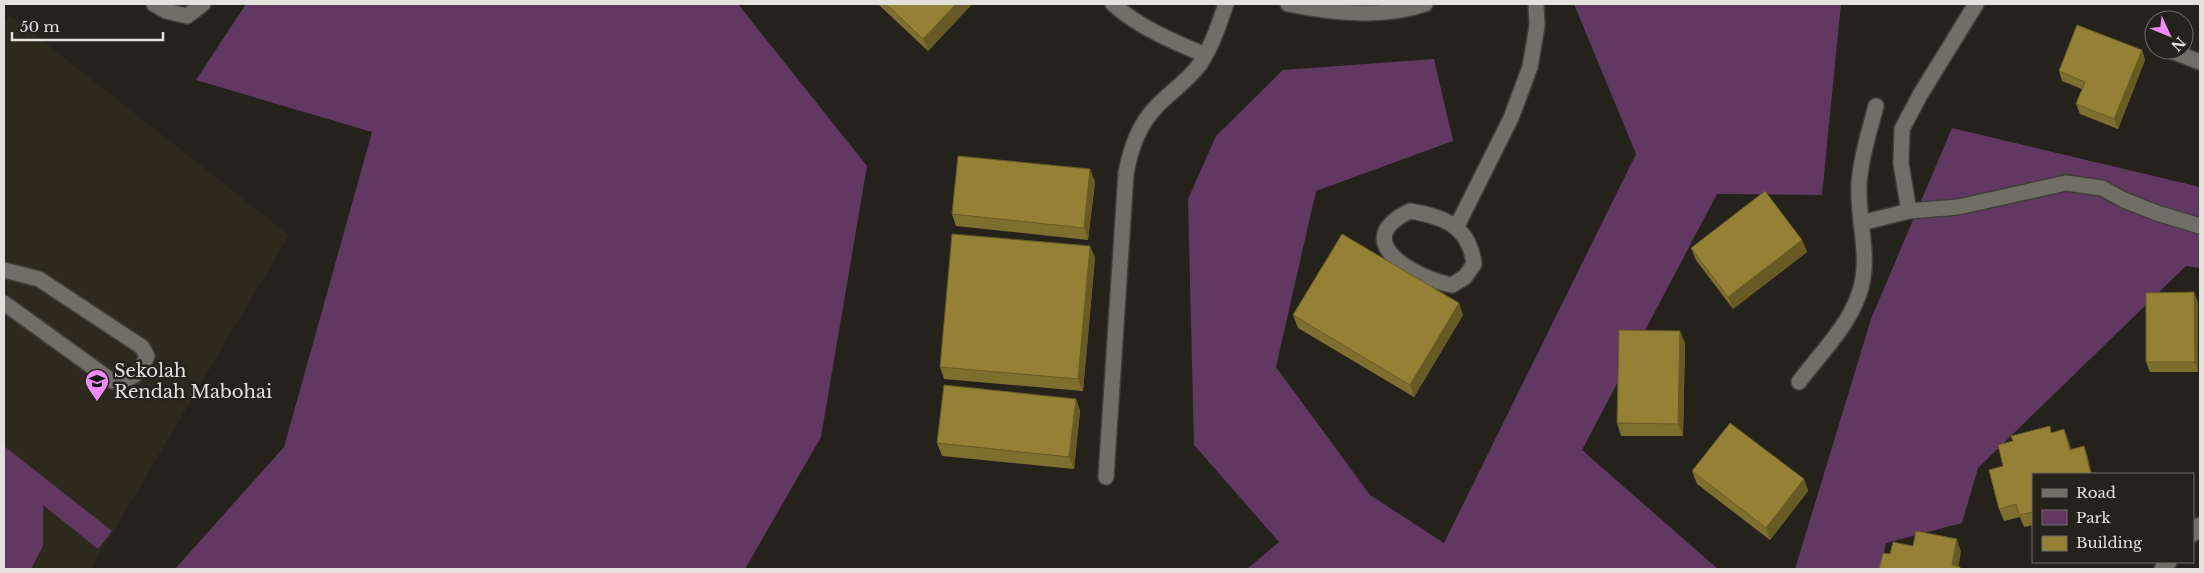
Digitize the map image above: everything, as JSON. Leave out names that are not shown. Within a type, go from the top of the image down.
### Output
[{"type":"street","points":[[154,4],[166,11],[187,16],[204,4]]},
{"type":"street","points":[[1113,4],[1152,32],[1205,55]]},
{"type":"street","points":[[1106,477],[1126,173],[1130,153],[1138,130],[1155,108],[1189,78],[1205,55],[1226,4]]},
{"type":"street","points":[[1288,4],[1320,11],[1357,12],[1392,11],[1425,4]]},
{"type":"street","points":[[1457,226],[1511,118],[1530,67],[1537,26],[1536,4]]},
{"type":"street","points":[[1909,211],[1901,164],[1902,129],[1920,95],[1976,4]]},
{"type":"street","points":[[1799,382],[1841,327],[1859,295],[1866,264],[1859,186],[1862,158],[1876,106]]},
{"type":"street","points":[[1861,223],[1909,211],[1958,207],[2066,183],[2102,188],[2124,200],[2157,213],[2200,226]]},
{"type":"street","points":[[1410,211],[1427,214],[1457,226],[1472,246],[1474,264],[1466,277],[1452,285],[1435,282],[1396,261],[1387,250],[1385,235],[1395,218],[1410,211]]},
{"type":"street","points":[[4,270],[39,278],[142,348],[147,356],[142,370],[129,380],[112,381],[4,303]]},
{"type":"shaded area","name":"Sekolah Rendah Mabohai","points":[[10,15],[289,235],[91,569],[4,569],[4,23]]},
{"type":"green space","points":[[246,4],[738,4],[867,166],[821,437],[745,569],[175,569],[284,447],[372,132],[196,80]]},
{"type":"green space","points":[[1574,4],[1841,4],[1822,195],[1717,194],[1582,450],[1718,569],[1247,569],[1279,542],[1194,445],[1188,199],[1216,136],[1283,70],[1434,59],[1453,141],[1316,191],[1276,367],[1370,495],[1444,543],[1636,154]]},
{"type":"green space","points":[[1952,128],[2200,187],[2200,268],[2186,266],[1978,468],[1962,523],[1886,543],[1880,569],[1795,569],[1871,319]]},
{"type":"green space","points":[[4,446],[112,531],[98,549],[43,505],[43,546],[31,569],[4,569]]},
{"type":"building","points":[[886,4],[956,4],[923,39]]},
{"type":"building","points":[[2077,25],[2142,50],[2114,119],[2076,104],[2085,82],[2059,71]]},
{"type":"building","points":[[958,156],[1090,169],[1084,228],[952,214]]},
{"type":"building","points":[[1765,191],[1802,240],[1728,297],[1691,248]]},
{"type":"building","points":[[952,234],[1090,246],[1078,379],[940,367]]},
{"type":"building","points":[[1342,234],[1459,303],[1410,385],[1293,315]]},
{"type":"building","points":[[2194,292],[2195,362],[2146,362],[2146,293]]},
{"type":"building","points":[[1619,330],[1680,331],[1678,424],[1617,423]]},
{"type":"building","points":[[944,385],[1076,399],[1069,457],[937,443]]},
{"type":"building","points":[[1730,423],[1804,479],[1766,528],[1692,471]]},
{"type":"building","points":[[2050,426],[2051,433],[2064,429],[2070,450],[2084,446],[2091,473],[2032,473],[2032,512],[2019,515],[2016,504],[1999,509],[1989,470],[2003,466],[1998,445],[2013,441],[2011,436]]},
{"type":"building","points":[[1916,531],[1957,539],[1952,565],[1960,567],[1960,569],[1879,569],[1883,553],[1890,554],[1893,542],[1913,546]]},
{"type":"place","name":"Sekolah Rendah Mabohai","points":[[97,402]]}]
